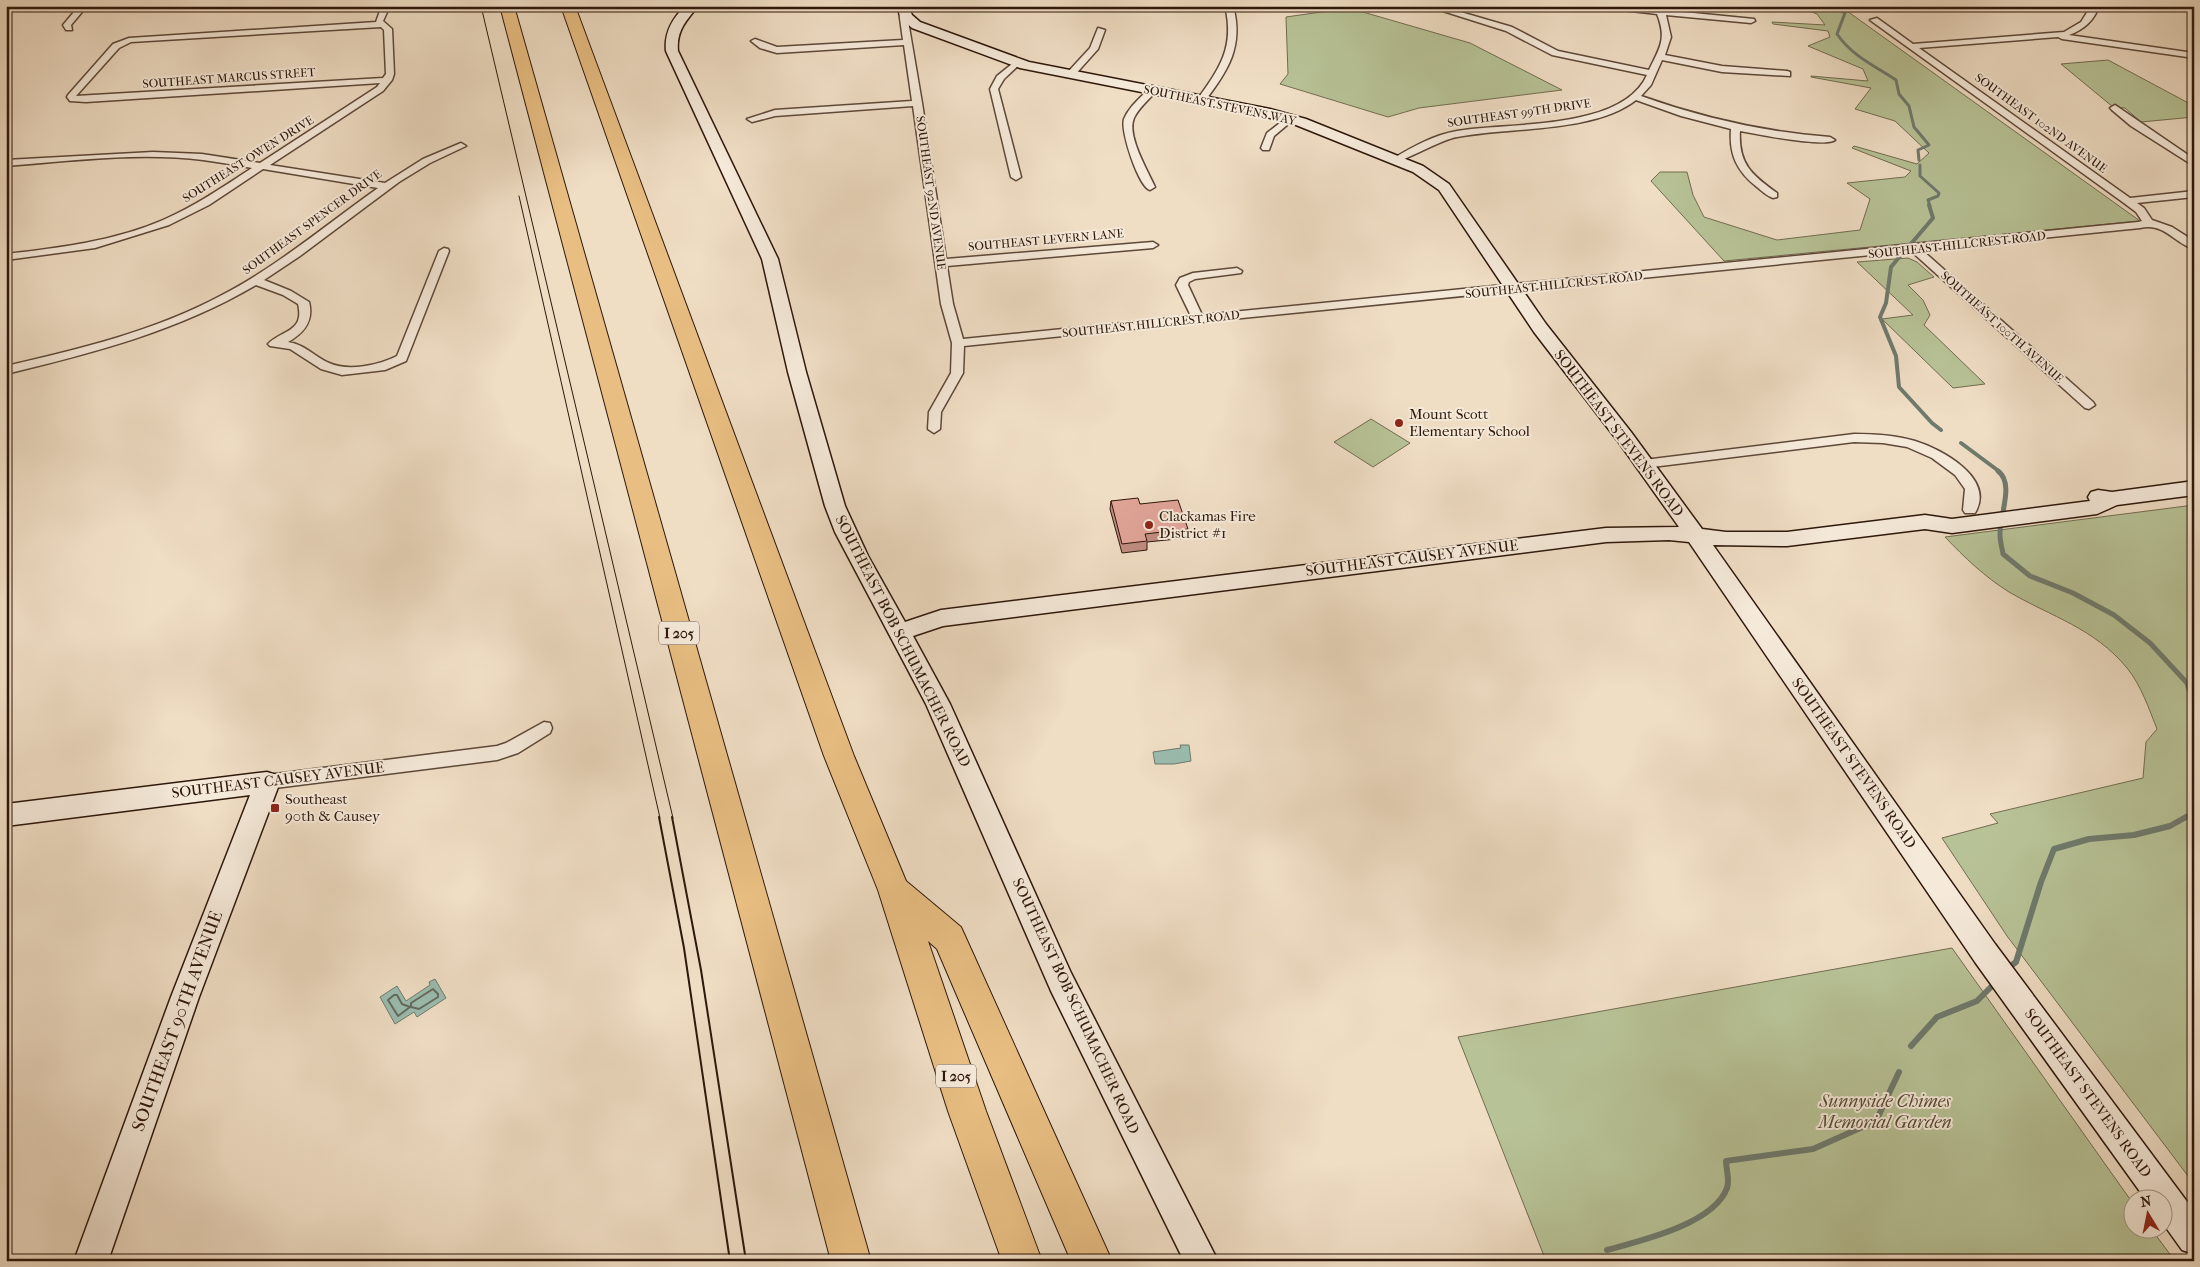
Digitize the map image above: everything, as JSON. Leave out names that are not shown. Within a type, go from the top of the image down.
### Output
[{"type":"highway","name":"I 205","points":[[507,6],[851,1261]]},
{"type":"highway","name":"I 205","points":[[568,6],[839,756],[894,890],[967,1111],[1022,1261]]},
{"type":"highway","points":[[894,890],[949,938],[1092,1261]]},
{"type":"street","points":[[69,28],[68,22],[83,6]]},
{"type":"street","name":"SOUTHEAST BOB SCHUMACHER ROAD","points":[[692,6],[683,15],[673,32],[671,45],[770,258],[797,372],[842,526],[855,554],[901,632],[975,784],[1061,980],[1154,1169],[1202,1261]]},
{"type":"street","points":[[1202,100],[1218,79],[1229,58],[1234,28],[1229,6]]},
{"type":"street","points":[[1431,6],[1509,29],[1555,53],[1652,72]]},
{"type":"street","points":[[1605,6],[1660,10],[1751,21]]},
{"type":"street","points":[[1913,46],[2056,36],[2074,31],[2081,26],[2086,22],[2095,6]]},
{"type":"street","name":"SOUTHEAST STEVENS WAY","points":[[902,8],[910,21],[925,29],[1017,63],[1070,76],[1290,118],[1397,160],[1430,176],[1448,191],[1513,289]]},
{"type":"street","name":"SOUTHEAST 92ND AVENUE","points":[[902,8],[947,304],[958,343],[957,373],[935,412],[934,429]]},
{"type":"street","points":[[384,10],[379,21],[388,29],[390,74],[388,80]]},
{"type":"street","name":"SOUTHEAST 99TH DRIVE","points":[[1397,160],[1429,143],[1454,134],[1579,119],[1613,109],[1636,97],[1646,86],[1666,45],[1668,34],[1666,22],[1660,10]]},
{"type":"street","name":"SOUTHEAST 102ND AVENUE","points":[[1874,20],[2128,201],[2140,210],[2148,222],[2168,229],[2194,246]]},
{"type":"street","name":"SOUTHEAST MARCUS STREET","points":[[384,24],[123,42],[116,46],[72,94],[73,99],[388,80]]},
{"type":"street","points":[[755,41],[763,46],[777,50],[908,42],[912,34],[925,29]]},
{"type":"street","points":[[1070,76],[1094,49],[1101,30]]},
{"type":"street","points":[[2056,36],[2194,56]]},
{"type":"street","points":[[1660,57],[1722,69],[1787,74]]},
{"type":"street","points":[[1016,177],[994,90],[1000,78],[1017,63]]},
{"type":"street","name":"SOUTHEAST OWEN DRIVE","points":[[6,256],[67,250],[142,231],[178,217],[205,203],[262,167],[380,89],[388,80]]},
{"type":"street","points":[[1150,186],[1127,126],[1132,114],[1152,91]]},
{"type":"street","points":[[1636,97],[1736,129],[1779,137],[1830,140]]},
{"type":"street","points":[[752,119],[775,113],[918,104]]},
{"type":"street","points":[[2115,108],[2134,124],[2194,163]]},
{"type":"street","points":[[1266,148],[1270,135],[1290,118]]},
{"type":"street","points":[[1736,129],[1733,146],[1740,165],[1754,180],[1773,195]]},
{"type":"street","name":"SOUTHEAST SPENCER DRIVE","points":[[6,370],[65,357],[173,321],[204,308],[255,281],[329,230],[417,165],[461,146]]},
{"type":"street","points":[[6,163],[152,154],[202,157],[387,186]]},
{"type":"street","points":[[2128,201],[2194,194]]},
{"type":"street","name":"SOUTHEAST HILLCREST ROAD","points":[[958,343],[1916,249],[2140,226],[2148,222]]},
{"type":"street","name":"SOUTHEAST LEVERN LANE","points":[[941,264],[1153,245]]},
{"type":"street","name":"SOUTHEAST 100TH AVENUE","points":[[1916,249],[2089,405]]},
{"type":"street","points":[[255,281],[295,297],[303,302],[306,308],[300,328],[292,336],[274,344],[293,346],[325,366],[342,371],[385,366],[402,358],[444,251]]},
{"type":"street","points":[[1198,320],[1182,285],[1184,280],[1193,276],[1236,271]]},
{"type":"street","name":"SOUTHEAST STEVENS ROAD","points":[[1513,289],[1540,328],[1590,390],[1696,536],[1985,953],[2194,1238]]},
{"type":"street","points":[[1644,464],[1854,438],[1876,437],[1900,440],[1940,456],[1964,476],[1973,490],[1978,514]]},
{"type":"street","name":"SOUTHEAST CAUSEY AVENUE","points":[[901,632],[941,618],[1562,540],[1638,533],[1726,539],[1788,539],[1926,522],[1952,526],[1978,514],[2043,507],[2097,507],[2112,499],[2194,488]]},
{"type":"street","name":"SOUTHEAST CAUSEY AVENUE","points":[[6,815],[497,752],[512,748],[544,728]]},
{"type":"street","name":"SOUTHEAST 90TH AVENUE","points":[[91,1261],[194,970],[267,782]]},
{"type":"green space","points":[[1797,6],[1840,6],[2140,221],[1724,261],[1651,181],[1660,172],[1687,172],[1693,195],[1704,217],[1777,240],[1860,230],[1870,199],[1847,183],[1905,177],[1911,171],[1852,148],[1854,146],[1917,164],[1929,153],[1895,121],[1855,109],[1871,88],[1811,77],[1868,81],[1863,69],[1808,46],[1830,37],[1828,31],[1773,24],[1772,22],[1825,25],[1817,14]]},
{"type":"green space","points":[[1349,8],[1470,43],[1562,90],[1419,108],[1388,117],[1280,84],[1288,74],[1286,17]]},
{"type":"green space","points":[[2108,60],[2194,106],[2194,117],[2141,122],[2125,108],[2113,107],[2061,64]]},
{"type":"green space","points":[[1908,258],[1917,262],[1934,277],[1908,285],[1923,300],[1930,315],[1924,325],[1985,384],[1953,388],[1882,319],[1913,315],[1857,262]]},
{"type":"green space","points":[[1371,419],[1410,443],[1373,467],[1334,442]]},
{"type":"green space","points":[[2194,505],[2194,1184],[2007,936],[1942,838],[1998,823],[1990,814],[2143,778],[2146,742],[2157,729],[2136,682],[2127,668],[2114,654],[2072,624],[2025,601],[2000,586],[1976,567],[1945,537]]},
{"type":"green space","name":"Sunnyside Chimes Memorial Garden","points":[[1952,948],[2123,1190],[2122,1240],[2159,1240],[2175,1261],[1546,1261],[1458,1037]]},
{"type":"water","points":[[1180,745],[1189,745],[1191,761],[1174,764],[1155,764],[1153,752],[1181,748]]},
{"type":"water","points":[[435,979],[446,998],[417,1017],[414,1012],[395,1024],[380,997],[397,986],[406,1001],[430,985],[429,982]]},
{"type":"building","name":"Clackamas Fire District #1","points":[[1138,498],[1140,504],[1178,500],[1188,529],[1145,534],[1147,541],[1122,544],[1111,501]]},
{"type":"waterway","points":[[1834,6],[1845,13],[1837,34],[1843,42],[1864,60],[1896,80],[1899,94],[1909,106],[1914,127],[1929,145],[1918,150],[1919,160]]},
{"type":"waterway","points":[[1920,165],[1920,176],[1939,193],[1938,196],[1928,200],[1930,206]]},
{"type":"waterway","points":[[1910,245],[1933,218],[1929,205]]},
{"type":"waterway","points":[[1901,255],[1891,267],[1886,303],[1880,317],[1896,356],[1899,387],[1932,423],[1941,430]]},
{"type":"waterway","points":[[1961,443],[2000,472]]},
{"type":"waterway","points":[[1998,471],[2003,477],[2006,492],[2000,527],[2003,554],[2030,576],[2073,593],[2114,615],[2150,643],[2187,683],[2194,706]]},
{"type":"waterway","points":[[2186,817],[2194,813]]},
{"type":"waterway","points":[[2012,965],[2016,962],[2041,882],[2054,849],[2089,839],[2134,835],[2170,826],[2186,817]]},
{"type":"waterway","points":[[1911,1046],[1937,1017],[1977,1001],[1991,987]]},
{"type":"waterway","points":[[1607,1250],[1638,1242],[1675,1229],[1707,1212],[1719,1201],[1727,1188],[1726,1161],[1813,1149],[1876,1121],[1899,1072]]},
{"type":"tram line","points":[[481,6],[673,818]]},
{"type":"tram line","points":[[519,196],[660,818]]},
{"type":"tram line","points":[[659,817],[684,948],[730,1261]]},
{"type":"tram line","points":[[672,817],[701,970],[746,1261]]},
{"type":"place","name":"Mount Scott Elementary School","points":[[1399,423]]},
{"type":"place","name":"Clackamas Fire District #1","points":[[1149,525]]},
{"type":"place","name":"Southeast 90th & Causey","points":[[275,808]]}]
